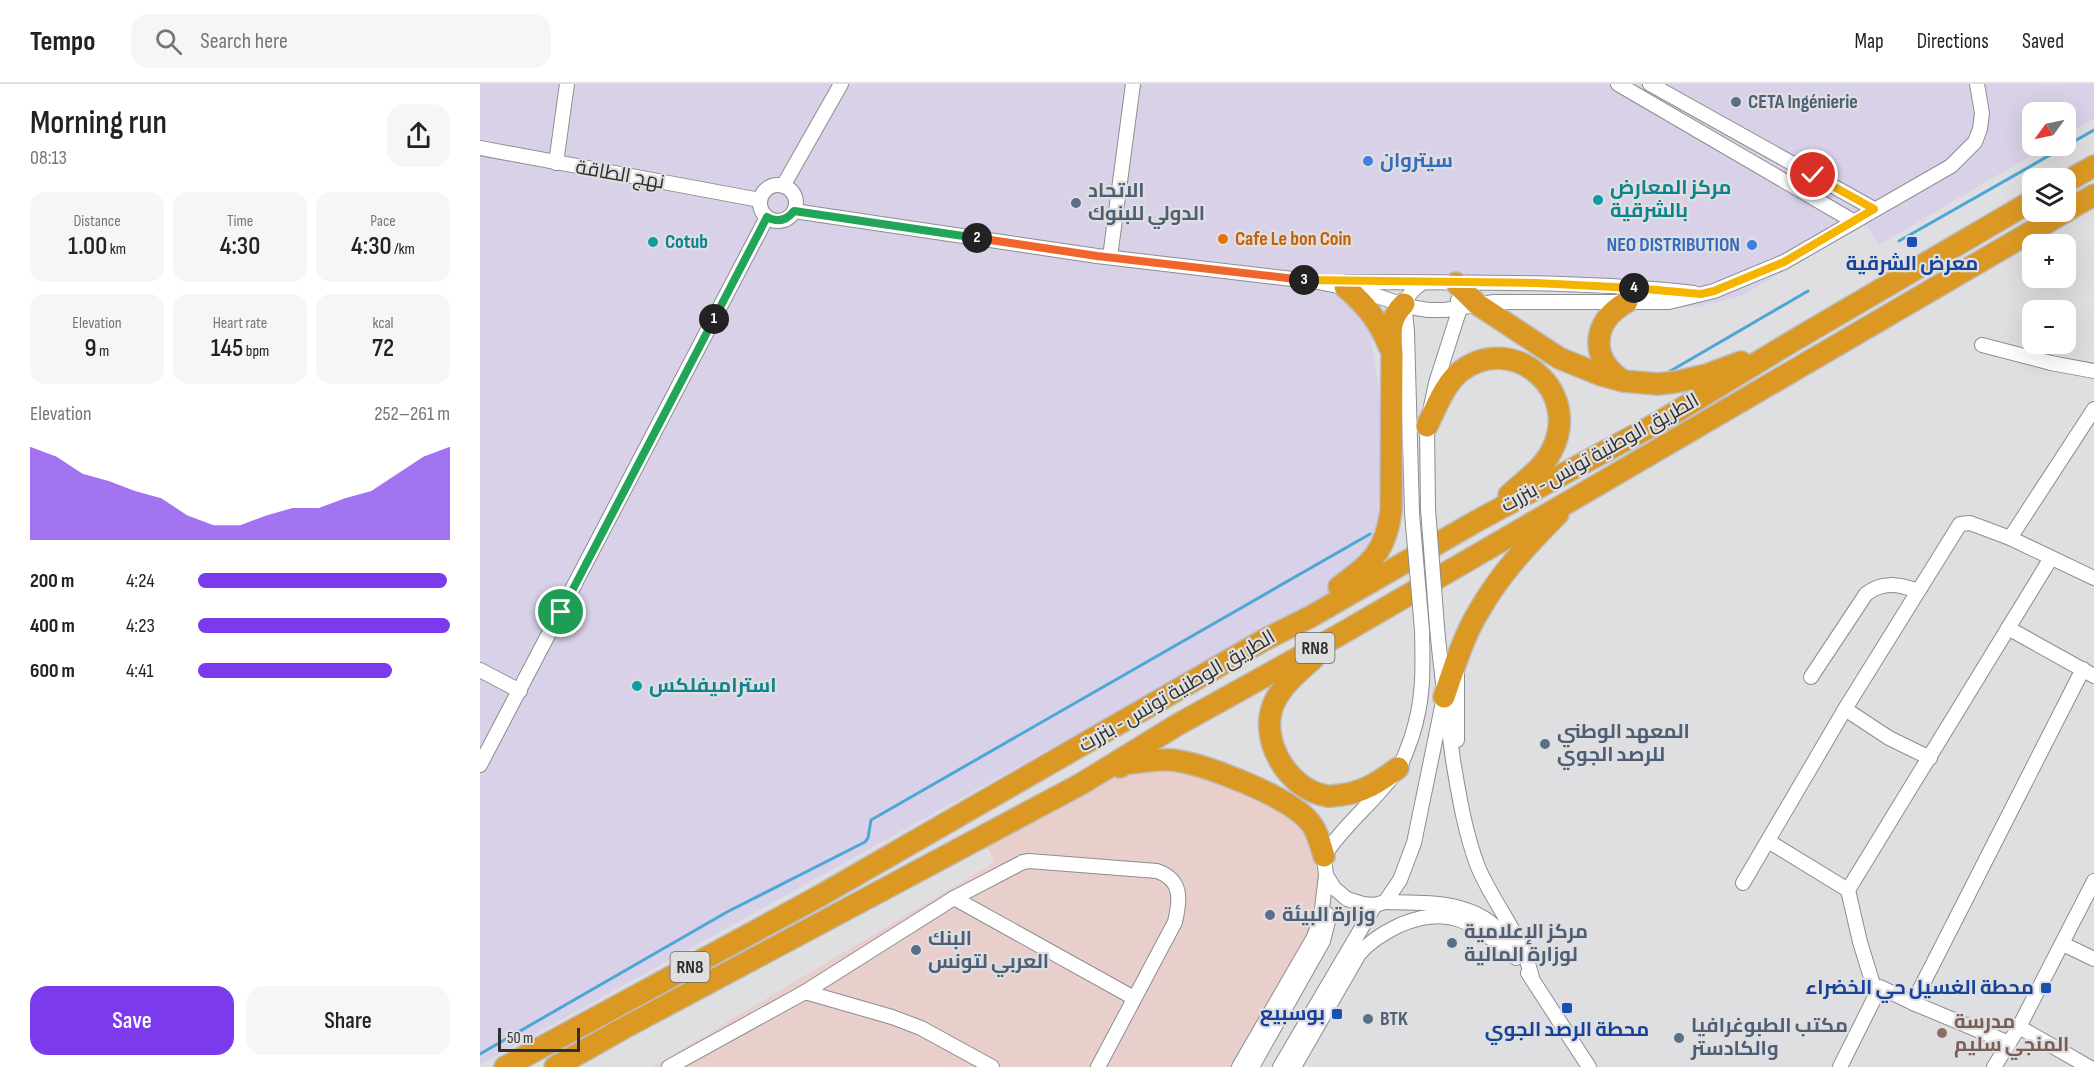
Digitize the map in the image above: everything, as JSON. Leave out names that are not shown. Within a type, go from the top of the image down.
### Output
[{"type":"highway","points":[[2076,176],[2094,166]]},
{"type":"highway","name":"الطريق الوطنية تونس - بنزرت","points":[[2076,205],[2094,195]]},
{"type":"highway","name":"الطريق الوطنية تونس - بنزرت","points":[[505,1067],[864,871],[1264,640],[1310,617],[1475,522],[1661,421],[2022,207]]},
{"type":"highway","name":"الطريق الوطنية تونس - بنزرت","points":[[555,1067],[1082,784],[1177,725],[1570,501],[2046,222]]},
{"type":"highway","points":[[1450,283],[1468,306],[1559,358],[1623,381],[1658,384],[1706,375],[1793,341]]},
{"type":"highway","points":[[1345,287],[1363,302],[1381,327],[1392,355]]},
{"type":"highway","points":[[1623,381],[1604,364],[1599,340],[1608,316],[1627,302]]},
{"type":"highway","points":[[1264,640],[1363,569],[1382,547],[1388,531],[1391,510],[1391,322],[1397,310],[1404,304]]},
{"type":"highway","points":[[1427,426],[1449,386],[1460,372],[1473,365],[1500,359],[1513,361],[1529,367],[1550,387],[1557,402],[1560,423],[1550,453],[1520,485],[1475,522]]},
{"type":"highway","points":[[1444,697],[1479,611],[1505,571],[1570,501]]},
{"type":"highway","points":[[1339,634],[1285,685],[1273,704],[1270,725],[1274,751],[1294,779],[1309,790],[1327,796],[1362,791],[1374,786],[1398,768]]},
{"type":"highway","points":[[1082,784],[1100,778],[1125,764],[1149,761],[1169,760],[1211,770],[1273,796],[1293,807],[1309,821],[1317,834],[1325,866]]},
{"type":"street","points":[[556,163],[567,84]]},
{"type":"street","points":[[783,186],[841,84]]},
{"type":"street","points":[[1110,256],[1133,84]]},
{"type":"street","points":[[1618,84],[1853,221]]},
{"type":"street","points":[[1650,84],[1874,209]]},
{"type":"street","points":[[794,211],[795,198],[789,188],[777,185],[763,192],[760,207],[767,217],[778,221],[794,211],[1110,256],[1318,282],[1345,287],[1428,310],[1533,300],[1669,302],[1733,284],[1784,262],[1951,166],[1975,142],[1980,129],[1982,113],[1977,84]]},
{"type":"street","name":"نهج الطاقة","points":[[480,148],[760,200]]},
{"type":"street","points":[[480,765],[767,217]]},
{"type":"street","points":[[1318,282],[1536,283],[1664,289],[1701,294]]},
{"type":"street","points":[[1239,1067],[1314,937],[1324,901],[1325,866],[1335,838],[1398,768],[1417,721],[1422,695],[1422,630],[1412,513],[1407,332],[1404,304],[1413,289],[1422,283]]},
{"type":"street","points":[[1468,306],[1436,383],[1427,426],[1428,509],[1437,627],[1457,787],[1467,831],[1479,868],[1528,959],[1532,978]]},
{"type":"street","points":[[1983,345],[2051,363],[2094,371]]},
{"type":"street","points":[[2010,538],[2094,409]]},
{"type":"street","points":[[1743,883],[1845,709],[1960,524],[1970,523],[2010,538],[2094,578]]},
{"type":"street","points":[[1876,994],[1860,942],[1848,890],[2051,558]]},
{"type":"street","points":[[1811,677],[1866,594],[1886,585],[1902,585],[1918,591]]},
{"type":"street","points":[[1913,1003],[2091,672],[2008,628]]},
{"type":"street","points":[[1457,662],[1457,787]]},
{"type":"street","points":[[480,670],[520,691]]},
{"type":"street","points":[[1280,1067],[1380,903],[1400,880],[1414,843],[1444,697]]},
{"type":"street","points":[[1845,709],[1888,738],[1930,758]]},
{"type":"street","points":[[1768,841],[1848,890]]},
{"type":"street","points":[[669,1067],[805,992],[954,898],[1029,861],[1157,871],[1167,874],[1174,882],[1178,892],[1179,903],[1174,922],[1098,1067]]},
{"type":"street","points":[[1325,866],[1334,888],[1347,899],[1363,904],[1443,904],[1460,907],[1488,920],[1508,941],[1516,958]]},
{"type":"street","points":[[1994,1067],[2019,1027],[2094,881]]},
{"type":"street","points":[[954,898],[1134,998]]},
{"type":"street","points":[[1252,1067],[1323,941],[1328,921],[1324,901]]},
{"type":"street","points":[[1294,1067],[1359,954],[1392,928],[1436,914],[1458,918],[1480,929],[1516,958],[1532,978],[1589,1067]]},
{"type":"street","points":[[2063,944],[2094,959]]},
{"type":"street","points":[[1840,1067],[1880,987],[2009,1043]]},
{"type":"street","points":[[805,992],[902,1020],[992,1067]]},
{"type":"street","points":[[2019,1027],[2089,1067]]},
{"type":"shaded area","points":[[480,84],[2094,84],[2094,119],[2076,129],[2076,102],[2022,102],[2022,156],[2030,156],[1879,245],[1866,225],[1741,296],[1698,307],[1641,308],[1639,286],[1371,276],[1372,345],[1381,403],[1378,518],[1374,569],[480,1065]]},
{"type":"shaded area","points":[[1160,766],[1216,783],[1285,815],[1303,831],[1312,848],[1320,885],[1318,911],[1310,932],[1230,1067],[652,1067],[995,862],[985,843],[1114,774]]},
{"type":"waterway","points":[[1899,241],[2094,130]]},
{"type":"waterway","points":[[1667,373],[1808,291]]},
{"type":"waterway","points":[[480,1054],[727,912],[865,842],[868,838],[871,820],[1370,534]]},
{"type":"place","name":"CETA Ingénierie","points":[[1736,102]]},
{"type":"place","name":"سيتروان","points":[[1368,161]]},
{"type":"place","name":"مركز المعارض بالشرقية","points":[[1598,200]]},
{"type":"place","name":"الاتحاد الدولي للبنوك","points":[[1076,203]]},
{"type":"place","name":"Cafe Le bon Coin","points":[[1223,239]]},
{"type":"place","name":"Cotub","points":[[653,242]]},
{"type":"place","name":"معرض الشرقية","points":[[1912,242]]},
{"type":"place","name":"NEO DISTRIBUTION","points":[[1752,245]]},
{"type":"place","name":"استراميفلكس","points":[[637,686]]},
{"type":"place","name":"المعهد الوطني للرصد الجوي","points":[[1545,744]]},
{"type":"place","name":"وزارة البيئة","points":[[1270,915]]},
{"type":"place","name":"مركز الإعلامية لوزارة المالية","points":[[1452,943]]},
{"type":"place","name":"البنك العربي لتونس","points":[[916,950]]},
{"type":"place","name":"محطة الغسيل حي الخضراء","points":[[2046,988]]},
{"type":"place","name":"محطة الرصد الجوي","points":[[1567,1008]]},
{"type":"place","name":"بوسبيع","points":[[1337,1014]]},
{"type":"place","name":"BTK","points":[[1368,1019]]},
{"type":"place","name":"مدرسة المنجي سليم","points":[[1942,1033]]},
{"type":"place","name":"مكتب الطبوغرافيا والكادستر","points":[[1679,1038]]},
{"type":"route","points":[[561,612],[767,217],[778,221],[788,218],[794,211],[1097,256],[1318,282],[1536,283],[1664,289],[1701,294],[1740,282],[1784,262],[1874,209],[1813,175]]}]
